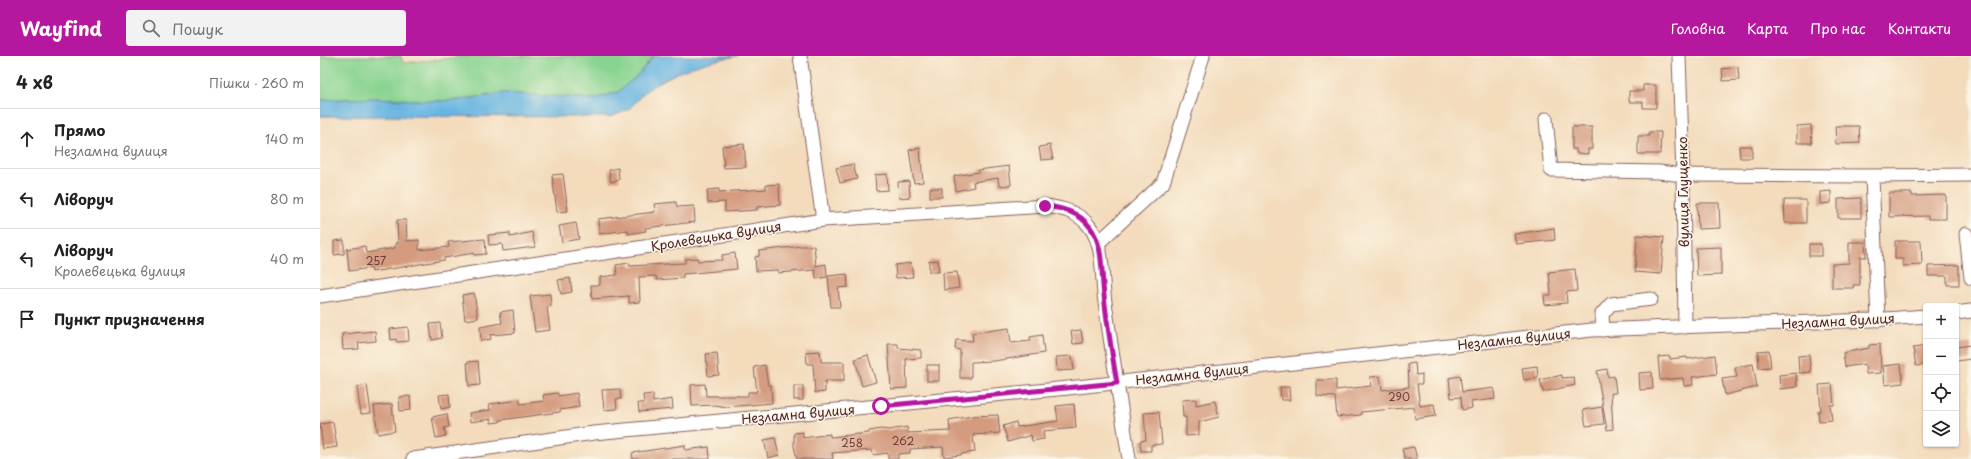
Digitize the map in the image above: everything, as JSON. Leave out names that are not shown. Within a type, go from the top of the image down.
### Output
[{"type":"street","points":[[800,56],[823,220]]},
{"type":"street","points":[[1129,459],[1104,296],[1098,243],[1163,183],[1203,56]]},
{"type":"street","name":"вулиця Глущенко","points":[[1679,56],[1683,175],[1685,327]]},
{"type":"street","points":[[1546,119],[1551,170],[1659,172],[1683,175],[1971,176]]},
{"type":"street","points":[[1872,176],[1878,320]]},
{"type":"street","name":"Кролевецька вулиця","points":[[320,296],[823,220],[1045,206],[1062,208],[1078,215],[1090,227],[1098,243]]},
{"type":"street","points":[[1966,234],[1971,278]]},
{"type":"street","points":[[1603,330],[1602,314],[1611,304],[1651,299]]},
{"type":"street","points":[[1959,313],[1971,311]]},
{"type":"street","name":"Незламна вулиця","points":[[413,459],[594,433],[1117,383],[1603,330],[1878,320],[1923,316]]},
{"type":"green space","points":[[320,56],[401,56],[403,63],[469,56],[660,56],[652,57],[637,76],[618,92],[594,99],[504,93],[459,100],[434,101],[376,98],[320,100]]},
{"type":"water","points":[[738,56],[702,64],[668,77],[647,90],[629,109],[610,117],[320,116],[320,100],[376,98],[434,101],[459,100],[504,93],[594,99],[618,92],[637,76],[653,57]]},
{"type":"building","points":[[1738,67],[1739,80],[1723,81],[1722,69]]},
{"type":"building","points":[[1643,85],[1656,85],[1656,108],[1643,108],[1643,102],[1629,102],[1629,91],[1643,91]]},
{"type":"building","points":[[1811,125],[1812,143],[1797,143],[1797,126]]},
{"type":"building","points":[[1835,126],[1859,126],[1860,143],[1836,144]]},
{"type":"building","points":[[1572,127],[1592,127],[1592,149],[1588,149],[1588,154],[1576,153],[1576,149],[1572,149]]},
{"type":"building","points":[[1649,132],[1661,132],[1660,154],[1638,154],[1638,136],[1649,136]]},
{"type":"building","points":[[744,144],[746,167],[724,168],[722,146]]},
{"type":"building","points":[[1050,145],[1053,159],[1041,160],[1039,147]]},
{"type":"building","points":[[1739,146],[1752,146],[1752,158],[1740,158]]},
{"type":"building","points":[[920,148],[923,182],[914,183],[909,150]]},
{"type":"building","points":[[853,164],[857,179],[840,183],[836,168]]},
{"type":"building","points":[[1009,166],[1011,185],[999,186],[998,178],[973,182],[974,187],[956,191],[954,176],[979,172],[978,170]]},
{"type":"building","points":[[618,168],[619,180],[611,182],[609,170]]},
{"type":"building","points":[[563,174],[568,211],[557,212],[552,175]]},
{"type":"building","points":[[887,174],[888,190],[876,191],[875,175]]},
{"type":"building","points":[[909,181],[910,197],[899,198],[898,182]]},
{"type":"building","points":[[779,184],[780,205],[757,207],[757,210],[725,212],[725,202],[708,203],[707,190],[719,189],[719,192],[766,189],[766,185]]},
{"type":"building","points":[[930,188],[942,188],[942,197],[930,197]]},
{"type":"building","points":[[1831,191],[1831,203],[1820,204],[1820,192]]},
{"type":"building","points":[[1889,193],[1912,193],[1912,196],[1946,195],[1946,219],[1928,219],[1928,216],[1889,217]]},
{"type":"building","points":[[1861,198],[1861,218],[1838,218],[1838,199]]},
{"type":"building","points":[[1784,200],[1806,200],[1806,223],[1785,223]]},
{"type":"building","points":[[676,202],[677,207],[694,206],[695,222],[645,228],[646,231],[628,234],[628,230],[599,234],[598,219],[655,212],[654,204]]},
{"type":"building","points":[[1697,203],[1719,203],[1720,228],[1698,229]]},
{"type":"building","points":[[397,220],[406,220],[407,241],[419,240],[419,250],[449,247],[448,242],[485,239],[486,254],[474,255],[474,253],[444,258],[444,260],[372,272],[371,268],[349,271],[347,249],[365,246],[366,253],[395,248],[395,244],[398,243]]},
{"type":"building","points":[[576,223],[579,239],[562,242],[559,226]]},
{"type":"building","points":[[1554,228],[1555,240],[1516,244],[1514,234]]},
{"type":"building","points":[[532,232],[535,247],[503,251],[502,244],[489,245],[488,235],[510,233],[510,237]]},
{"type":"building","points":[[1637,235],[1664,237],[1661,274],[1635,272]]},
{"type":"building","points":[[344,240],[344,254],[334,255],[334,241]]},
{"type":"building","points":[[1895,241],[1921,241],[1922,265],[1903,266],[1903,259],[1895,259]]},
{"type":"building","points":[[1849,242],[1865,242],[1866,257],[1860,257],[1860,285],[1853,285],[1854,288],[1832,288],[1832,264],[1849,263]]},
{"type":"building","points":[[1809,244],[1821,244],[1821,256],[1809,256]]},
{"type":"building","points":[[814,246],[816,266],[826,264],[827,277],[816,279],[815,270],[778,273],[778,270],[756,271],[755,257],[759,256],[759,251]]},
{"type":"building","points":[[1721,247],[1721,275],[1697,276],[1696,248]]},
{"type":"building","points":[[735,253],[737,269],[683,274],[683,278],[657,280],[656,276],[639,277],[640,302],[629,303],[629,296],[592,299],[591,285],[600,285],[600,277],[617,275],[616,265],[629,263],[630,266],[685,263],[685,259],[697,258],[698,261],[722,260],[722,255]]},
{"type":"building","points":[[938,260],[939,272],[929,272],[929,261]]},
{"type":"building","points":[[911,263],[913,277],[896,278],[895,265]]},
{"type":"building","points":[[1959,265],[1959,285],[1947,285],[1947,276],[1928,276],[1928,266]]},
{"type":"building","points":[[1575,269],[1577,291],[1566,292],[1567,303],[1545,305],[1544,295],[1551,295],[1549,272]]},
{"type":"building","points":[[957,272],[959,288],[944,290],[943,273]]},
{"type":"building","points":[[847,274],[848,287],[838,288],[840,307],[831,307],[828,276]]},
{"type":"building","points":[[570,278],[572,292],[561,294],[558,280]]},
{"type":"building","points":[[474,293],[478,318],[465,320],[462,295]]},
{"type":"building","points":[[550,294],[551,306],[547,307],[550,330],[535,332],[530,296]]},
{"type":"building","points":[[513,310],[515,333],[490,335],[491,339],[481,341],[480,327],[502,323],[500,312]]},
{"type":"building","points":[[440,323],[442,338],[432,340],[430,324]]},
{"type":"building","points":[[408,327],[409,341],[397,342],[396,339],[391,340],[390,329]]},
{"type":"building","points":[[1009,328],[1011,343],[1031,341],[1030,337],[1042,335],[1044,353],[994,361],[971,362],[971,378],[960,378],[960,350],[955,349],[956,340],[973,341],[972,333]]},
{"type":"building","points":[[1081,330],[1083,343],[1073,344],[1071,331]]},
{"type":"building","points":[[375,331],[376,341],[358,343],[359,349],[343,350],[342,334]]},
{"type":"building","points":[[888,344],[898,344],[898,348],[921,350],[921,358],[906,359],[907,388],[891,389]]},
{"type":"building","points":[[1880,344],[1881,373],[1866,374],[1865,364],[1845,367],[1843,353],[1869,348],[1869,345]]},
{"type":"building","points":[[1971,345],[1971,359],[1959,361],[1959,347]]},
{"type":"building","points":[[1923,346],[1923,365],[1916,366],[1913,348]]},
{"type":"building","points":[[1769,350],[1771,367],[1759,368],[1758,351]]},
{"type":"building","points":[[820,351],[821,362],[844,362],[844,381],[825,381],[825,392],[815,393],[813,364],[807,364],[806,352]]},
{"type":"building","points":[[717,353],[719,375],[708,376],[706,354]]},
{"type":"building","points":[[868,355],[876,382],[862,386],[855,359]]},
{"type":"building","points":[[1715,355],[1717,374],[1692,377],[1693,385],[1684,386],[1683,378],[1660,380],[1658,357],[1670,356],[1670,359],[1687,357],[1687,359]]},
{"type":"building","points":[[1809,355],[1811,372],[1799,373],[1798,356]]},
{"type":"building","points":[[1072,356],[1074,370],[1057,371],[1056,357]]},
{"type":"building","points":[[478,361],[480,385],[469,386],[467,362]]},
{"type":"building","points":[[1415,363],[1416,375],[1422,374],[1422,384],[1417,384],[1420,406],[1434,404],[1436,416],[1415,419],[1414,407],[1361,412],[1361,415],[1337,417],[1335,397],[1317,396],[1317,380],[1336,380],[1336,390],[1371,386],[1370,377],[1380,376],[1382,390],[1409,387],[1408,364]]},
{"type":"building","points":[[1753,364],[1757,387],[1725,395],[1722,379],[1737,377],[1735,367]]},
{"type":"building","points":[[1901,364],[1903,383],[1885,385],[1883,366]]},
{"type":"building","points":[[765,365],[768,385],[771,385],[772,403],[727,407],[715,405],[692,406],[691,385],[705,384],[706,396],[748,396],[748,392],[757,392],[754,367]]},
{"type":"building","points":[[927,365],[939,365],[939,381],[927,381]]},
{"type":"building","points":[[1537,366],[1538,378],[1524,380],[1522,368]]},
{"type":"building","points":[[1607,369],[1608,377],[1614,376],[1616,393],[1611,393],[1613,429],[1607,430],[1597,371]]},
{"type":"building","points":[[1652,372],[1653,389],[1640,390],[1639,373]]},
{"type":"building","points":[[1796,373],[1797,387],[1780,389],[1779,375]]},
{"type":"building","points":[[1562,375],[1562,378],[1574,377],[1575,385],[1543,392],[1540,380]]},
{"type":"building","points":[[1460,376],[1462,392],[1494,388],[1495,399],[1471,402],[1472,408],[1462,410],[1461,397],[1451,398],[1449,378]]},
{"type":"building","points":[[1832,384],[1834,405],[1830,405],[1832,420],[1819,421],[1818,411],[1821,411],[1819,385]]},
{"type":"building","points":[[367,385],[371,413],[361,414],[357,387]]},
{"type":"building","points":[[794,386],[803,386],[803,400],[794,400]]},
{"type":"building","points":[[1280,387],[1289,387],[1290,400],[1281,400]]},
{"type":"building","points":[[620,389],[621,399],[616,399],[617,409],[604,410],[602,390]]},
{"type":"building","points":[[558,393],[558,396],[577,393],[579,407],[560,410],[560,412],[500,420],[500,422],[491,423],[491,419],[470,422],[469,413],[490,410],[489,404],[520,400],[520,404],[544,401],[543,395]]},
{"type":"building","points":[[449,394],[450,407],[441,409],[439,395]]},
{"type":"building","points":[[653,394],[653,402],[672,399],[673,409],[639,412],[638,403],[644,403],[643,395]]},
{"type":"building","points":[[410,396],[411,410],[400,411],[399,397]]},
{"type":"building","points":[[1196,399],[1196,405],[1215,401],[1219,417],[1199,422],[1199,435],[1186,436],[1186,417],[1183,417],[1182,400]]},
{"type":"building","points":[[392,404],[395,431],[378,434],[374,406]]},
{"type":"building","points":[[1074,404],[1076,428],[1043,431],[1044,439],[1032,441],[1031,435],[1008,442],[1003,426],[1016,422],[1017,427],[1058,421],[1056,406]]},
{"type":"building","points":[[1602,407],[1604,424],[1586,426],[1583,410]]},
{"type":"building","points":[[1159,412],[1162,444],[1151,445],[1151,451],[1141,451],[1140,441],[1146,440],[1144,413]]},
{"type":"building","points":[[447,414],[449,427],[444,428],[446,436],[436,438],[432,417]]},
{"type":"building","points":[[998,415],[1000,433],[973,435],[975,452],[961,455],[944,457],[943,447],[910,449],[910,453],[898,454],[898,459],[888,459],[888,453],[873,455],[872,450],[832,453],[833,459],[797,459],[794,446],[794,433],[803,432],[803,438],[830,434],[830,437],[869,433],[869,431],[881,429],[889,430],[907,427],[908,433],[950,431],[949,420],[972,416]]},
{"type":"building","points":[[333,422],[337,447],[323,449],[320,424]]},
{"type":"building","points":[[775,438],[779,455],[768,458],[764,440]]},
{"type":"building","points":[[685,445],[685,450],[709,447],[710,459],[633,459],[632,453]]},
{"type":"building","points":[[1414,447],[1417,459],[1405,459],[1402,449]]},
{"type":"route","points":[[881,406],[1117,383],[1098,243],[1090,227],[1078,215],[1062,208],[1045,206]]}]
